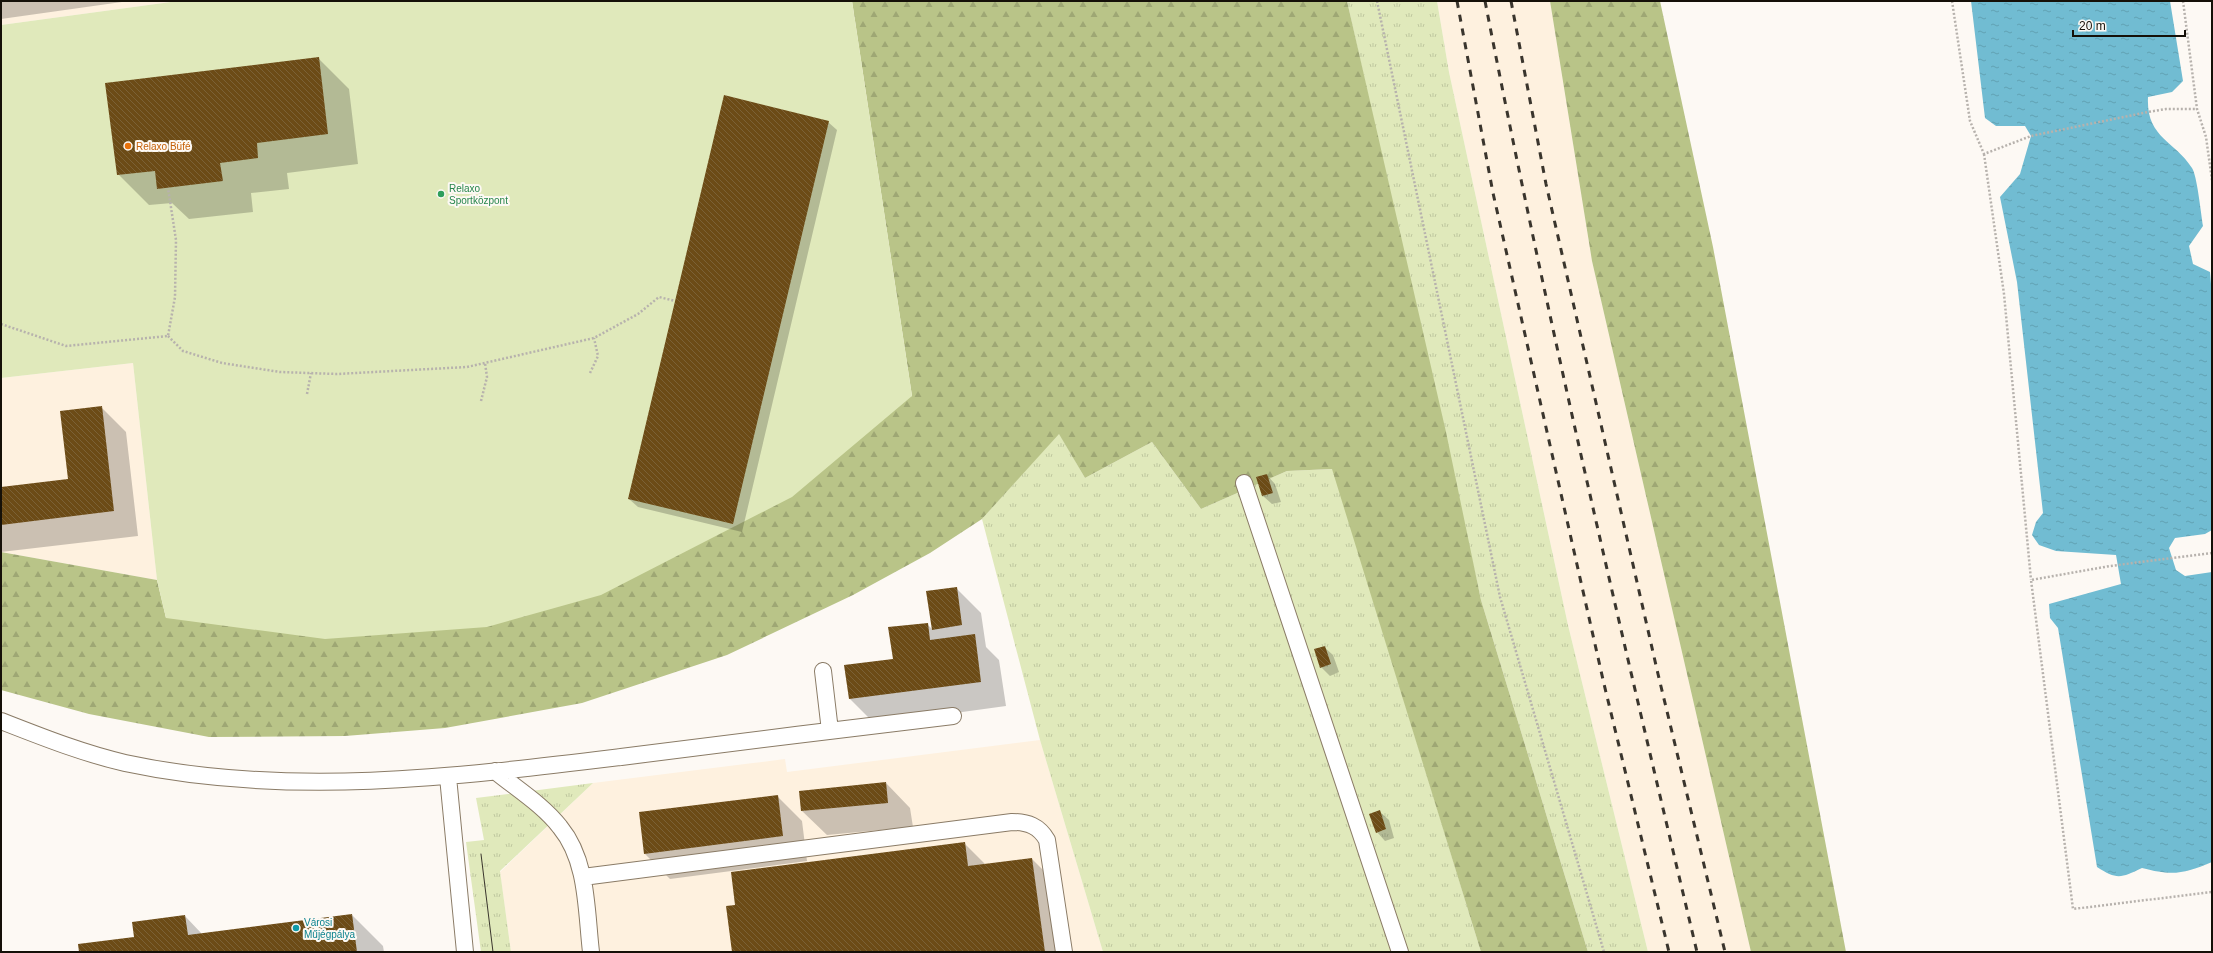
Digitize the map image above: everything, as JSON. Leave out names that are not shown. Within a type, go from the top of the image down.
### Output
[{"type":"lane","points":[[1244,483],[1400,952]]},
{"type":"lane","points":[[823,671],[830,731]]},
{"type":"lane","points":[[1,721],[76,750],[126,763],[207,776],[310,783],[448,777],[953,716]]},
{"type":"lane","points":[[495,771],[560,827],[571,842],[583,877],[591,952]]},
{"type":"lane","points":[[448,777],[465,952]]},
{"type":"lane","points":[[583,877],[1012,822],[1023,822],[1034,826],[1042,832],[1047,840],[1064,952]]},
{"type":"path","points":[[1377,1],[1500,597],[1604,952]]},
{"type":"path","points":[[1952,1],[1970,121],[1984,154],[2004,294],[2031,580],[2073,910],[2212,892]]},
{"type":"path","points":[[2182,1],[2198,109],[2206,137],[2212,180]]},
{"type":"path","points":[[1984,154],[2031,136],[2166,109],[2198,109]]},
{"type":"path","points":[[168,188],[176,240],[175,297],[168,336]]},
{"type":"path","points":[[168,336],[183,351],[222,363],[280,372],[337,374],[459,367],[485,363],[594,338],[638,314],[659,298],[675,300]]},
{"type":"path","points":[[1,324],[66,346],[168,336]]},
{"type":"path","points":[[590,373],[598,356],[594,338]]},
{"type":"path","points":[[480,401],[487,377],[485,363]]},
{"type":"path","points":[[307,394],[311,373]]},
{"type":"path","points":[[2031,580],[2110,566],[2212,553]]},
{"type":"shaded area","points":[[1,1],[178,1],[1,25]]},
{"type":"shaded area","points":[[1437,1],[1550,1],[1592,261],[1751,952],[1648,952],[1568,625],[1449,72]]},
{"type":"shaded area","points":[[133,363],[157,580],[1,552],[1,378]]},
{"type":"shaded area","points":[[1040,740],[1103,952],[511,952],[500,872],[593,783],[785,759],[787,772]]},
{"type":"green space","name":"Relaxo Sportközpont","points":[[178,1],[852,1],[912,396],[792,497],[601,595],[487,627],[325,639],[166,618],[157,580],[133,363],[1,378],[1,25]]},
{"type":"green space","points":[[852,1],[1347,1],[1446,432],[1481,600],[1588,952],[1481,952],[1332,469],[1287,471],[1201,509],[1152,442],[1085,478],[1059,434],[982,519],[930,553],[853,595],[727,655],[582,703],[445,728],[345,736],[209,737],[89,714],[1,690],[1,552],[157,580],[166,618],[912,396]]},
{"type":"green space","points":[[1347,1],[1437,1],[1449,72],[1568,625],[1648,952],[1588,952],[1481,600]]},
{"type":"green space","points":[[1550,1],[1660,1],[1713,247],[1846,952],[1751,952],[1592,261]]},
{"type":"green space","points":[[1059,433],[1085,478],[1152,442],[1201,509],[1287,471],[1333,469],[1481,952],[1103,952],[1040,740],[982,519]]},
{"type":"green space","points":[[593,783],[500,871],[511,952],[481,952],[466,842],[484,840],[476,798]]},
{"type":"water","points":[[1971,1],[2170,1],[2183,81],[2172,92],[2148,97],[2149,111],[2156,130],[2185,159],[2194,172],[2203,226],[2189,246],[2193,264],[2210,272],[2212,296],[2212,530],[2205,534],[2175,538],[2169,548],[2176,570],[2185,576],[2212,572],[2212,862],[2193,869],[2170,873],[2142,868],[2124,876],[2114,876],[2097,867],[2058,628],[2050,618],[2049,604],[2121,584],[2116,555],[2056,551],[2039,545],[2032,535],[2036,522],[2043,513],[2017,282],[2000,197],[2020,174],[2031,136],[2025,126],[1996,126],[1985,118]]},
{"type":"building","points":[[319,57],[328,134],[257,143],[258,158],[220,163],[223,181],[157,189],[155,171],[117,175],[105,83]]},
{"type":"building","points":[[724,95],[829,121],[733,524],[628,499]]},
{"type":"building","points":[[102,406],[114,511],[1,525],[1,487],[68,479],[60,411]]},
{"type":"building","points":[[1267,474],[1273,493],[1262,496],[1256,477]]},
{"type":"building","points":[[957,587],[962,625],[932,630],[926,591]]},
{"type":"building","points":[[928,623],[930,640],[975,634],[981,682],[849,699],[844,665],[893,659],[888,627]]},
{"type":"building","points":[[1325,646],[1331,664],[1320,668],[1314,649]]},
{"type":"building","points":[[886,782],[888,803],[801,811],[799,791]]},
{"type":"building","points":[[778,795],[783,836],[644,854],[639,812]]},
{"type":"building","points":[[1380,810],[1386,829],[1376,833],[1369,814]]},
{"type":"building","points":[[965,842],[968,866],[1032,858],[1045,952],[732,952],[726,906],[735,905],[731,872]]},
{"type":"building","name":"Városi Műjégpálya","points":[[352,914],[357,952],[79,952],[78,944],[134,937],[132,922],[185,915],[188,935]]},
{"type":"tram line","points":[[481,854],[493,952]]},
{"type":"railway","points":[[1457,1],[1493,193],[1604,684],[1669,952]]},
{"type":"railway","points":[[1485,1],[1534,240],[1586,478],[1697,952]]},
{"type":"railway","points":[[1511,1],[1546,184],[1658,674],[1725,952]]},
{"type":"place","name":"Relaxo Büfé","points":[[128,146]]},
{"type":"place","name":"Relaxo Sportközpont","points":[[441,194]]},
{"type":"place","name":"Városi Műjégpálya","points":[[296,928]]}]
